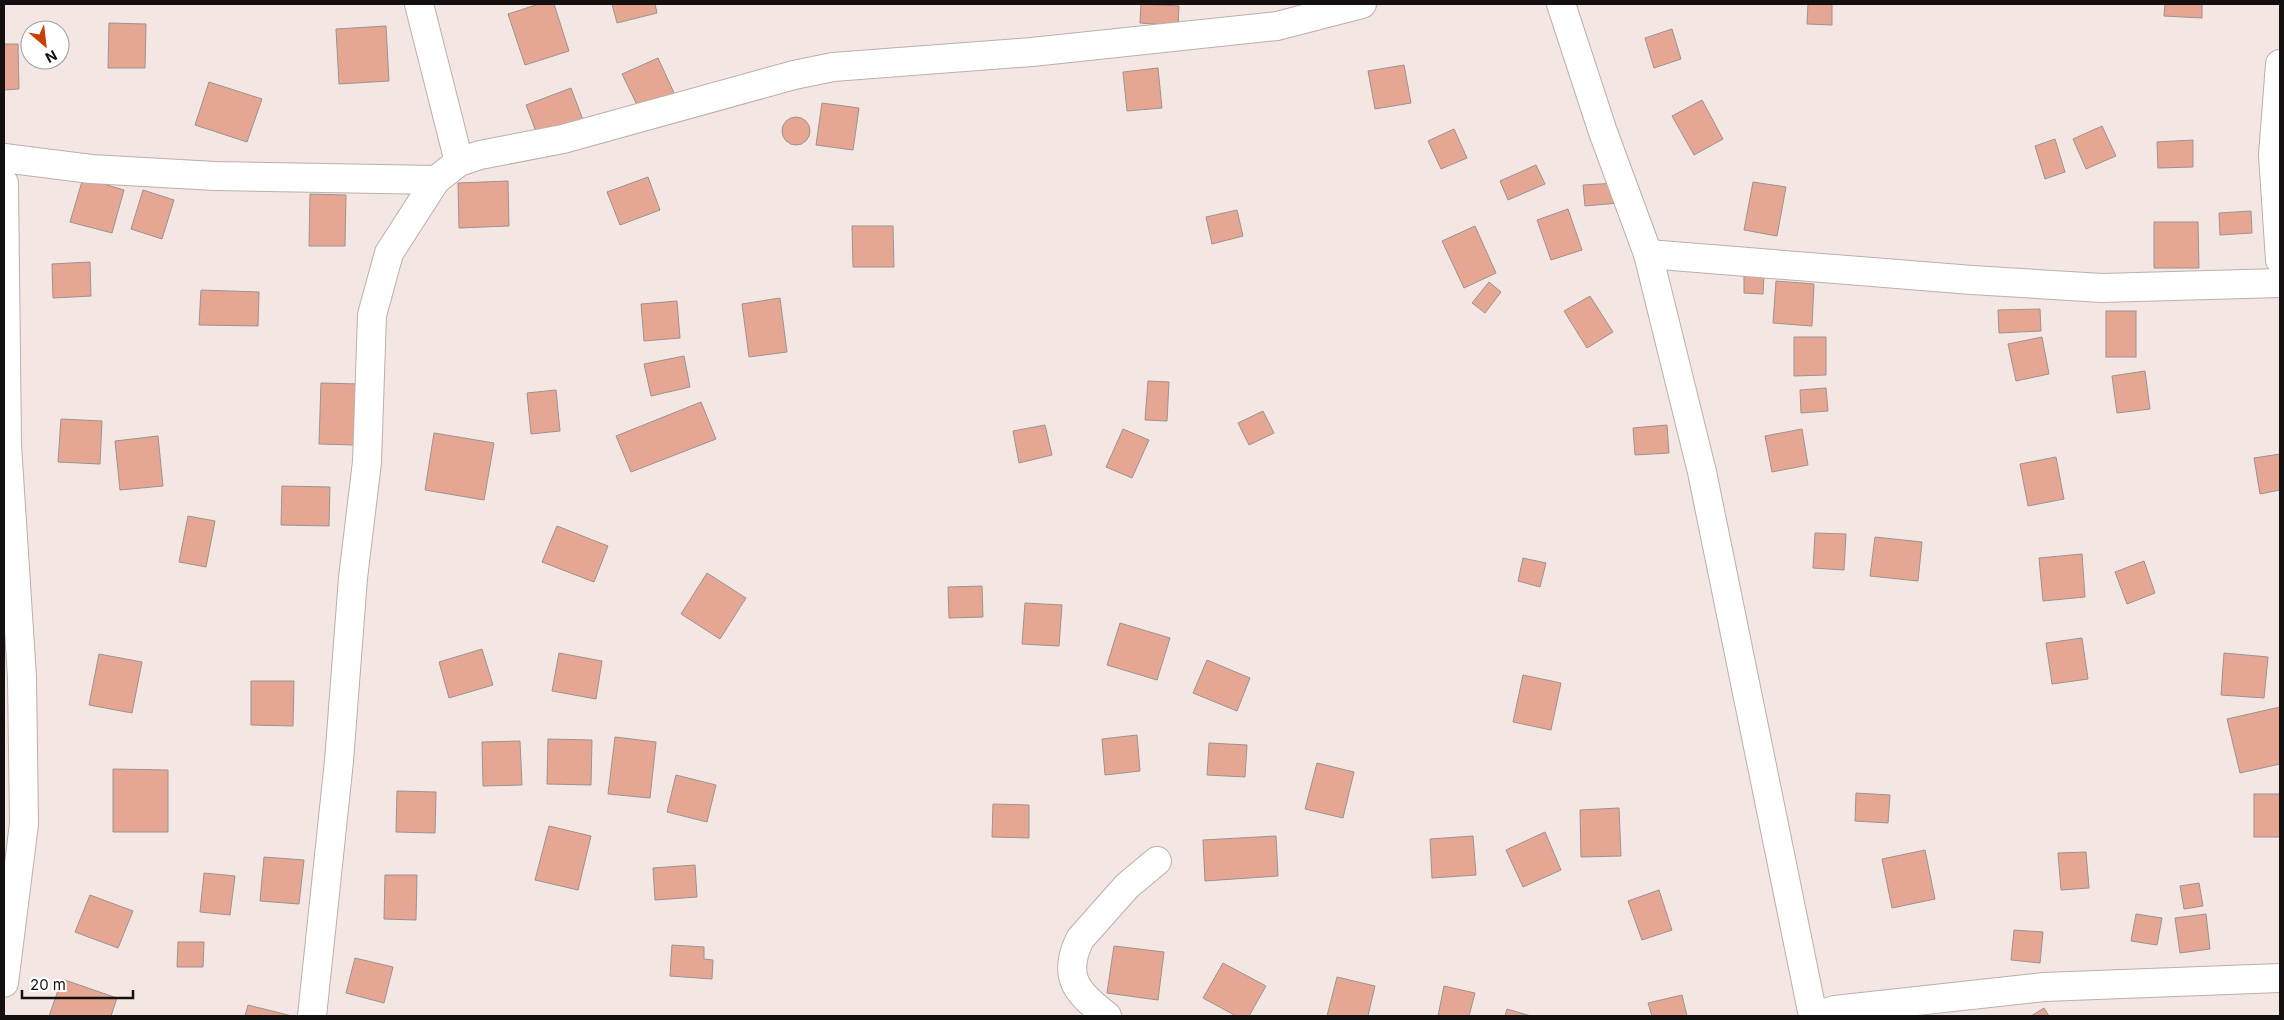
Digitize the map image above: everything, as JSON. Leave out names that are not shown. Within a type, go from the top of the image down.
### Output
[{"type":"street","points":[[419,4],[459,162]]},
{"type":"street","points":[[312,1016],[340,761],[353,578],[367,462],[372,315],[389,253],[436,180],[459,162],[480,155],[563,139],[794,75],[833,67],[1032,52],[1276,26],[1362,4]]},
{"type":"street","points":[[1561,4],[1603,132],[1648,254],[1702,472],[1814,1016],[1835,1010],[2044,987],[2280,978]]},
{"type":"street","points":[[2280,64],[2273,155],[2280,260]]},
{"type":"street","points":[[4,158],[91,169],[215,176],[436,180]]},
{"type":"street","points":[[4,183],[7,445],[22,677],[24,824],[4,983]]},
{"type":"street","points":[[1648,254],[1972,280],[2102,288],[2280,284]]},
{"type":"street","points":[[1107,1016],[1086,1000],[1075,986],[1071,974],[1074,950],[1080,940],[1126,886],[1156,861]]},
{"type":"building","points":[[539,4],[554,4],[569,51],[525,65],[508,14]]},
{"type":"building","points":[[612,4],[655,4],[657,13],[617,23]]},
{"type":"building","points":[[1141,4],[1179,6],[1178,26],[1140,23]]},
{"type":"building","points":[[1808,4],[1832,4],[1832,25],[1807,24]]},
{"type":"building","points":[[2165,4],[2202,4],[2202,18],[2164,16]]},
{"type":"building","points":[[109,23],[146,24],[145,68],[108,68]]},
{"type":"building","points":[[386,26],[389,81],[339,84],[336,29]]},
{"type":"building","points":[[1672,29],[1681,59],[1654,68],[1645,38]]},
{"type":"building","points":[[4,44],[18,44],[19,89],[4,90]]},
{"type":"building","points":[[658,58],[675,95],[640,111],[622,74]]},
{"type":"building","points":[[1404,65],[1411,103],[1375,109],[1368,71]]},
{"type":"building","points":[[1158,68],[1162,108],[1127,111],[1123,72]]},
{"type":"building","points":[[209,82],[262,99],[247,142],[195,125]]},
{"type":"building","points":[[571,88],[583,120],[538,137],[526,105]]},
{"type":"building","points":[[1702,100],[1723,139],[1694,155],[1672,116]]},
{"type":"building","points":[[822,103],[859,108],[853,150],[816,145]]},
{"type":"building","points":[[796,117],[806,121],[810,131],[806,141],[796,145],[786,141],[782,131],[786,121]]},
{"type":"building","points":[[2102,126],[2116,156],[2086,169],[2073,139]]},
{"type":"building","points":[[1454,129],[1467,158],[1441,169],[1428,141]]},
{"type":"building","points":[[2055,139],[2065,172],[2045,179],[2035,146]]},
{"type":"building","points":[[2193,140],[2193,167],[2158,168],[2157,142]]},
{"type":"building","points":[[1536,165],[1545,184],[1508,200],[1500,181]]},
{"type":"building","points":[[648,177],[660,210],[620,225],[607,192]]},
{"type":"building","points":[[83,178],[124,190],[112,233],[70,222]]},
{"type":"building","points":[[508,181],[509,226],[459,228],[458,183]]},
{"type":"building","points":[[1753,182],[1786,187],[1777,236],[1744,230]]},
{"type":"building","points":[[1617,183],[1619,203],[1585,206],[1583,185]]},
{"type":"building","points":[[143,190],[174,200],[162,239],[131,229]]},
{"type":"building","points":[[310,194],[346,195],[345,246],[309,246]]},
{"type":"building","points":[[1568,209],[1582,250],[1551,260],[1537,220]]},
{"type":"building","points":[[1237,210],[1243,236],[1212,244],[1206,217]]},
{"type":"building","points":[[2251,211],[2252,233],[2220,235],[2219,213]]},
{"type":"building","points":[[2154,222],[2198,222],[2199,268],[2154,268]]},
{"type":"building","points":[[852,226],[893,226],[894,267],[853,267]]},
{"type":"building","points":[[1475,226],[1496,273],[1464,288],[1442,241]]},
{"type":"building","points":[[90,262],[91,296],[53,298],[52,264]]},
{"type":"building","points":[[1744,273],[1764,274],[1763,294],[1744,293]]},
{"type":"building","points":[[1776,281],[1814,284],[1812,326],[1773,323]]},
{"type":"building","points":[[1489,282],[1501,292],[1485,313],[1472,303]]},
{"type":"building","points":[[201,290],[259,292],[258,326],[199,325]]},
{"type":"building","points":[[1590,296],[1613,332],[1587,348],[1564,311]]},
{"type":"building","points":[[780,298],[787,352],[749,357],[742,304]]},
{"type":"building","points":[[677,301],[680,338],[644,341],[641,304]]},
{"type":"building","points":[[2040,309],[2041,331],[1999,333],[1998,310]]},
{"type":"building","points":[[2106,311],[2136,311],[2136,357],[2106,357]]},
{"type":"building","points":[[1794,337],[1826,337],[1826,375],[1794,376]]},
{"type":"building","points":[[2042,337],[2049,374],[2016,381],[2008,344]]},
{"type":"building","points":[[684,356],[690,387],[651,396],[644,364]]},
{"type":"building","points":[[2145,371],[2150,409],[2117,413],[2112,376]]},
{"type":"building","points":[[1148,381],[1169,382],[1167,421],[1145,420]]},
{"type":"building","points":[[321,383],[359,384],[356,445],[319,444]]},
{"type":"building","points":[[1826,388],[1828,411],[1801,413],[1800,390]]},
{"type":"building","points":[[556,390],[560,431],[531,434],[527,393]]},
{"type":"building","points":[[701,402],[716,439],[631,472],[616,436]]},
{"type":"building","points":[[1263,411],[1274,433],[1249,445],[1238,423]]},
{"type":"building","points":[[61,419],[102,421],[100,464],[58,462]]},
{"type":"building","points":[[1045,425],[1052,455],[1019,463],[1013,431]]},
{"type":"building","points":[[1667,425],[1669,453],[1635,455],[1633,428]]},
{"type":"building","points":[[1123,429],[1149,440],[1132,478],[1106,467]]},
{"type":"building","points":[[1802,429],[1808,465],[1772,472],[1765,436]]},
{"type":"building","points":[[434,433],[494,443],[484,500],[425,490]]},
{"type":"building","points":[[158,436],[163,486],[120,490],[115,441]]},
{"type":"building","points":[[2280,454],[2280,490],[2260,494],[2254,458]]},
{"type":"building","points":[[2056,457],[2064,499],[2028,506],[2020,464]]},
{"type":"building","points":[[282,486],[330,487],[329,526],[281,525]]},
{"type":"building","points":[[188,516],[215,521],[206,567],[179,562]]},
{"type":"building","points":[[557,526],[608,546],[594,582],[542,562]]},
{"type":"building","points":[[1815,533],[1846,534],[1844,570],[1813,568]]},
{"type":"building","points":[[1875,537],[1922,542],[1918,581],[1870,576]]},
{"type":"building","points":[[2082,554],[2085,597],[2043,601],[2039,558]]},
{"type":"building","points":[[1523,558],[1546,563],[1540,587],[1518,581]]},
{"type":"building","points":[[2144,561],[2155,593],[2127,604],[2115,572]]},
{"type":"building","points":[[707,573],[746,598],[720,639],[681,614]]},
{"type":"building","points":[[982,586],[983,617],[949,618],[948,587]]},
{"type":"building","points":[[1025,603],[1062,605],[1059,646],[1022,644]]},
{"type":"building","points":[[1120,623],[1170,638],[1157,680],[1107,665]]},
{"type":"building","points":[[2082,638],[2088,679],[2052,684],[2046,643]]},
{"type":"building","points":[[482,649],[493,685],[449,698],[439,662]]},
{"type":"building","points":[[559,653],[602,661],[596,699],[552,691]]},
{"type":"building","points":[[2224,653],[2268,657],[2264,698],[2221,695]]},
{"type":"building","points":[[99,654],[142,662],[132,713],[89,705]]},
{"type":"building","points":[[1207,660],[1250,678],[1237,711],[1193,693]]},
{"type":"building","points":[[1523,675],[1561,683],[1551,730],[1513,722]]},
{"type":"building","points":[[251,681],[294,681],[293,726],[251,725]]},
{"type":"building","points":[[2280,707],[2280,764],[2240,773],[2227,719]]},
{"type":"building","points":[[1137,735],[1140,771],[1105,775],[1102,739]]},
{"type":"building","points":[[615,737],[656,742],[650,798],[608,794]]},
{"type":"building","points":[[548,739],[592,740],[591,785],[547,784]]},
{"type":"building","points":[[520,741],[522,785],[483,786],[482,742]]},
{"type":"building","points":[[1209,743],[1247,745],[1245,777],[1207,775]]},
{"type":"building","points":[[1317,763],[1354,772],[1343,818],[1305,809]]},
{"type":"building","points":[[113,769],[168,770],[168,832],[113,832]]},
{"type":"building","points":[[676,775],[716,785],[707,822],[667,812]]},
{"type":"building","points":[[397,791],[436,792],[435,833],[396,832]]},
{"type":"building","points":[[1856,793],[1890,795],[1888,823],[1855,821]]},
{"type":"building","points":[[2254,794],[2280,794],[2280,837],[2254,837]]},
{"type":"building","points":[[993,804],[1029,805],[1029,838],[992,837]]},
{"type":"building","points":[[1619,808],[1621,856],[1581,857],[1580,810]]},
{"type":"building","points":[[549,826],[591,836],[578,890],[535,880]]},
{"type":"building","points":[[1545,832],[1561,870],[1523,887],[1506,850]]},
{"type":"building","points":[[1276,836],[1278,876],[1205,881],[1203,840]]},
{"type":"building","points":[[1473,836],[1476,875],[1432,878],[1430,839]]},
{"type":"building","points":[[1925,850],[1935,899],[1892,908],[1882,859]]},
{"type":"building","points":[[2086,852],[2089,888],[2061,890],[2058,853]]},
{"type":"building","points":[[264,857],[304,860],[299,904],[260,901]]},
{"type":"building","points":[[695,865],[697,897],[655,900],[653,868]]},
{"type":"building","points":[[204,873],[235,876],[230,915],[200,912]]},
{"type":"building","points":[[385,875],[417,875],[416,920],[384,919]]},
{"type":"building","points":[[2199,883],[2203,906],[2184,909],[2180,886]]},
{"type":"building","points":[[1659,890],[1672,930],[1642,940],[1628,901]]},
{"type":"building","points":[[90,895],[133,911],[118,948],[75,932]]},
{"type":"building","points":[[2136,914],[2162,918],[2157,945],[2131,941]]},
{"type":"building","points":[[2206,914],[2210,949],[2180,953],[2175,918]]},
{"type":"building","points":[[2014,930],[2043,932],[2040,963],[2011,960]]},
{"type":"building","points":[[178,942],[204,942],[203,967],[177,967]]},
{"type":"building","points":[[672,945],[704,947],[704,959],[713,960],[712,979],[670,976]]},
{"type":"building","points":[[1114,946],[1164,952],[1158,1000],[1107,993]]},
{"type":"building","points":[[355,958],[393,967],[384,1003],[346,993]]},
{"type":"building","points":[[1223,963],[1266,986],[1249,1016],[1236,1016],[1203,998]]},
{"type":"building","points":[[1337,977],[1375,986],[1368,1016],[1327,1016]]},
{"type":"building","points":[[62,979],[117,998],[111,1016],[49,1016]]},
{"type":"building","points":[[1444,986],[1475,993],[1469,1016],[1438,1016]]},
{"type":"building","points":[[1682,995],[1687,1016],[1652,1016],[1648,1003]]},
{"type":"building","points":[[248,1005],[292,1016],[245,1016]]},
{"type":"building","points":[[2044,1008],[2049,1016],[2031,1016]]},
{"type":"building","points":[[1507,1009],[1531,1016],[1505,1016]]}]
